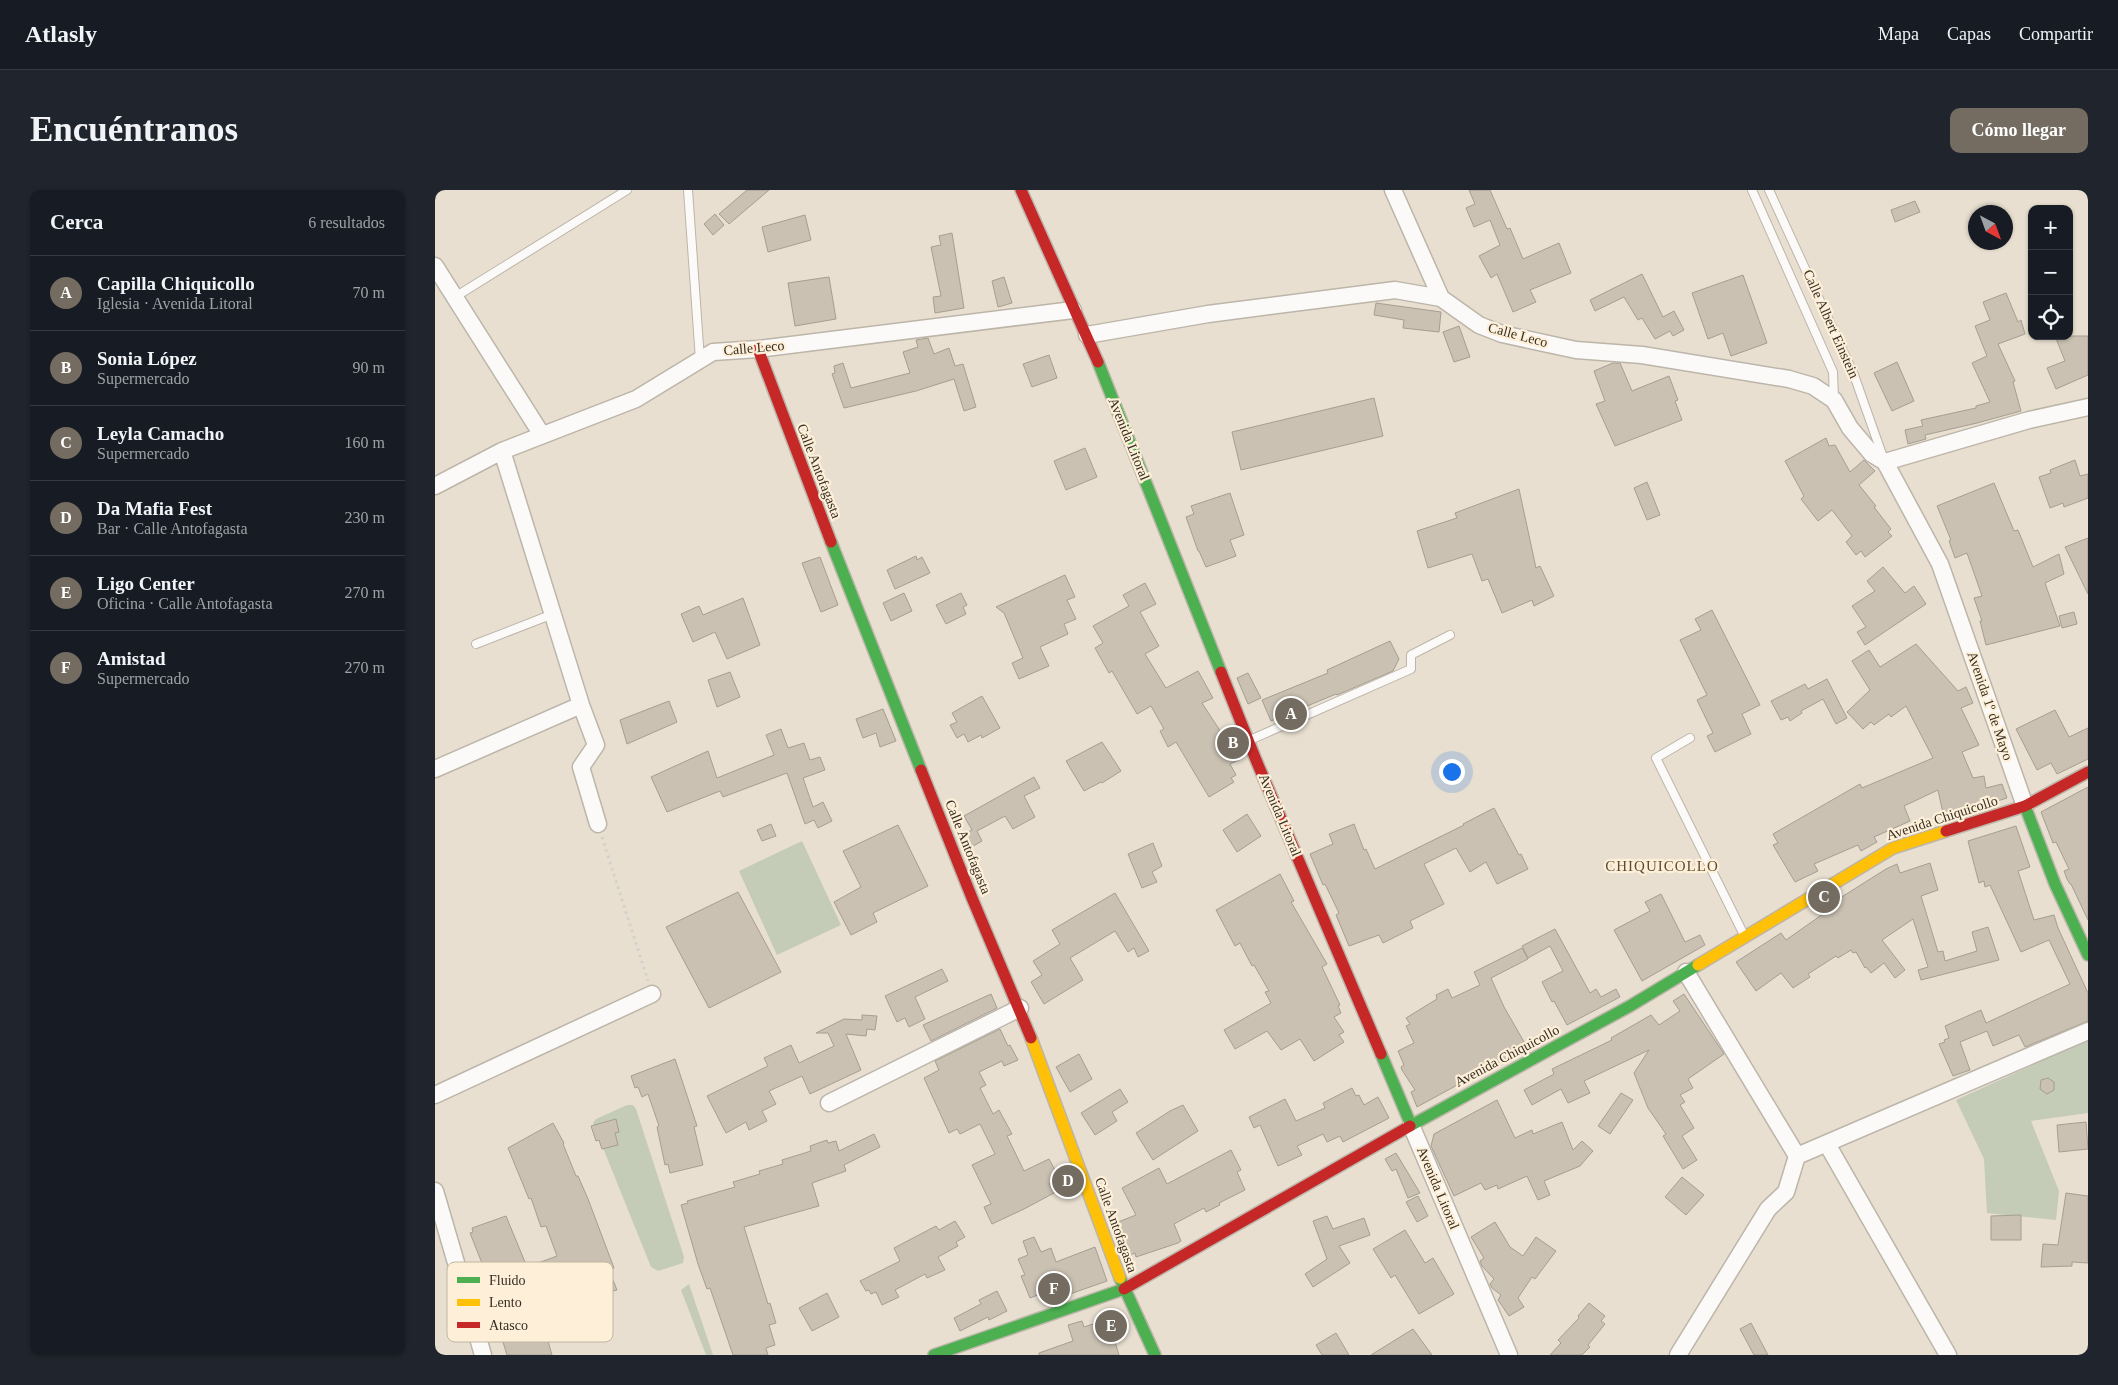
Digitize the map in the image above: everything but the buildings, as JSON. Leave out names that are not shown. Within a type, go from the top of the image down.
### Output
[{"type":"street","name":"Avenida Litoral","points":[[1021,190],[1073,310],[1087,336],[1249,741],[1509,1355]]},
{"type":"street","points":[[1393,190],[1441,298]]},
{"type":"street","points":[[435,266],[542,435]]},
{"type":"street","name":"Calle Leco","points":[[1087,336],[1207,314],[1395,290],[1441,298],[1479,325],[1502,334],[1575,350],[1642,355],[1789,378],[1813,386],[1834,400]]},
{"type":"street","name":"Calle Leco","points":[[435,486],[502,451],[636,399],[713,352],[758,349],[1073,310]]},
{"type":"street","name":"Calle Antofagasta","points":[[758,349],[803,472],[972,898],[1020,1008],[1124,1289],[1155,1355]]},
{"type":"street","points":[[1834,400],[1850,428],[1872,454],[1885,462],[2029,420],[2088,407]]},
{"type":"street","points":[[502,451],[581,705],[596,745],[581,766],[598,824]]},
{"type":"street","name":"Avenida 1º de Mayo","points":[[1885,462],[1940,564],[2025,806],[2055,884],[2088,954]]},
{"type":"street","points":[[435,768],[581,705]]},
{"type":"street","name":"Avenida Chiquicollo","points":[[934,1355],[1124,1289],[1411,1125],[1630,1006],[1893,848],[2025,806],[2088,772]]},
{"type":"street","points":[[1678,1355],[1769,1209],[1786,1192],[1797,1156],[1686,972]]},
{"type":"street","points":[[435,1095],[652,994]]},
{"type":"street","points":[[829,1103],[1020,1008]]},
{"type":"street","points":[[1797,1156],[2088,1031]]},
{"type":"street","points":[[1827,1144],[1948,1355]]},
{"type":"street","points":[[435,1191],[456,1262]]},
{"type":"street","points":[[479,1342],[483,1355]]},
{"type":"lane","points":[[455,297],[627,190]]},
{"type":"lane","points":[[688,190],[700,360]]},
{"type":"lane","name":"Calle Albert Einstein","points":[[1752,190],[1833,372],[1834,400]]},
{"type":"lane","name":"Calle Albert Einstein","points":[[1769,190],[1854,374],[1885,462]]},
{"type":"lane","points":[[476,644],[553,614]]},
{"type":"lane","points":[[1249,741],[1411,669],[1411,655],[1449,635]]},
{"type":"lane","points":[[1690,738],[1655,758],[1745,936]]},
{"type":"path","points":[[598,824],[652,994]]},
{"type":"green space","points":[[802,841],[841,925],[777,955],[739,871]]},
{"type":"green space","points":[[2088,1040],[2088,1113],[2031,1121],[2059,1191],[2056,1220],[1987,1213],[1984,1159],[1956,1100]]},
{"type":"green space","points":[[627,1105],[633,1105],[636,1109],[684,1257],[683,1263],[658,1271],[651,1267],[593,1123],[596,1119]]},
{"type":"green space","points":[[689,1284],[713,1355],[706,1355],[681,1290]]},
{"type":"traffic: fast","points":[[1098,362],[1221,672]]},
{"type":"traffic: fast","points":[[831,542],[921,770]]},
{"type":"traffic: fast","points":[[2025,806],[2055,884],[2088,955]]},
{"type":"traffic: fast","points":[[1410,1126],[1630,1006],[1698,965]]},
{"type":"traffic: fast","points":[[1381,1054],[1411,1125]]},
{"type":"traffic: fast","points":[[1120,1278],[1155,1355]]},
{"type":"traffic: fast","points":[[934,1355],[1124,1289]]},
{"type":"traffic: slow","points":[[1698,965],[1893,848],[1946,831]]},
{"type":"traffic: slow","points":[[1031,1038],[1120,1278]]},
{"type":"traffic: jam","points":[[1021,190],[1098,362]]},
{"type":"traffic: jam","points":[[758,349],[831,542]]},
{"type":"traffic: jam","points":[[1221,672],[1256,760],[1381,1054]]},
{"type":"traffic: jam","points":[[921,770],[1031,1038]]},
{"type":"traffic: jam","points":[[1946,831],[2025,806],[2088,772]]},
{"type":"traffic: jam","points":[[1124,1289],[1410,1126]]},
{"type":"place","name":"Capilla Chiquicollo","points":[[1291,714]]},
{"type":"place","name":"Sonia López","points":[[1233,743]]},
{"type":"place","name":"Leyla Camacho","points":[[1824,897]]},
{"type":"place","name":"Da Mafia Fest","points":[[1068,1181]]},
{"type":"place","name":"Amistad","points":[[1054,1289]]},
{"type":"place","name":"Ligo Center","points":[[1111,1326]]},
{"type":"district","name":"CHIQUICOLLO","points":[[1662,866]]}]
